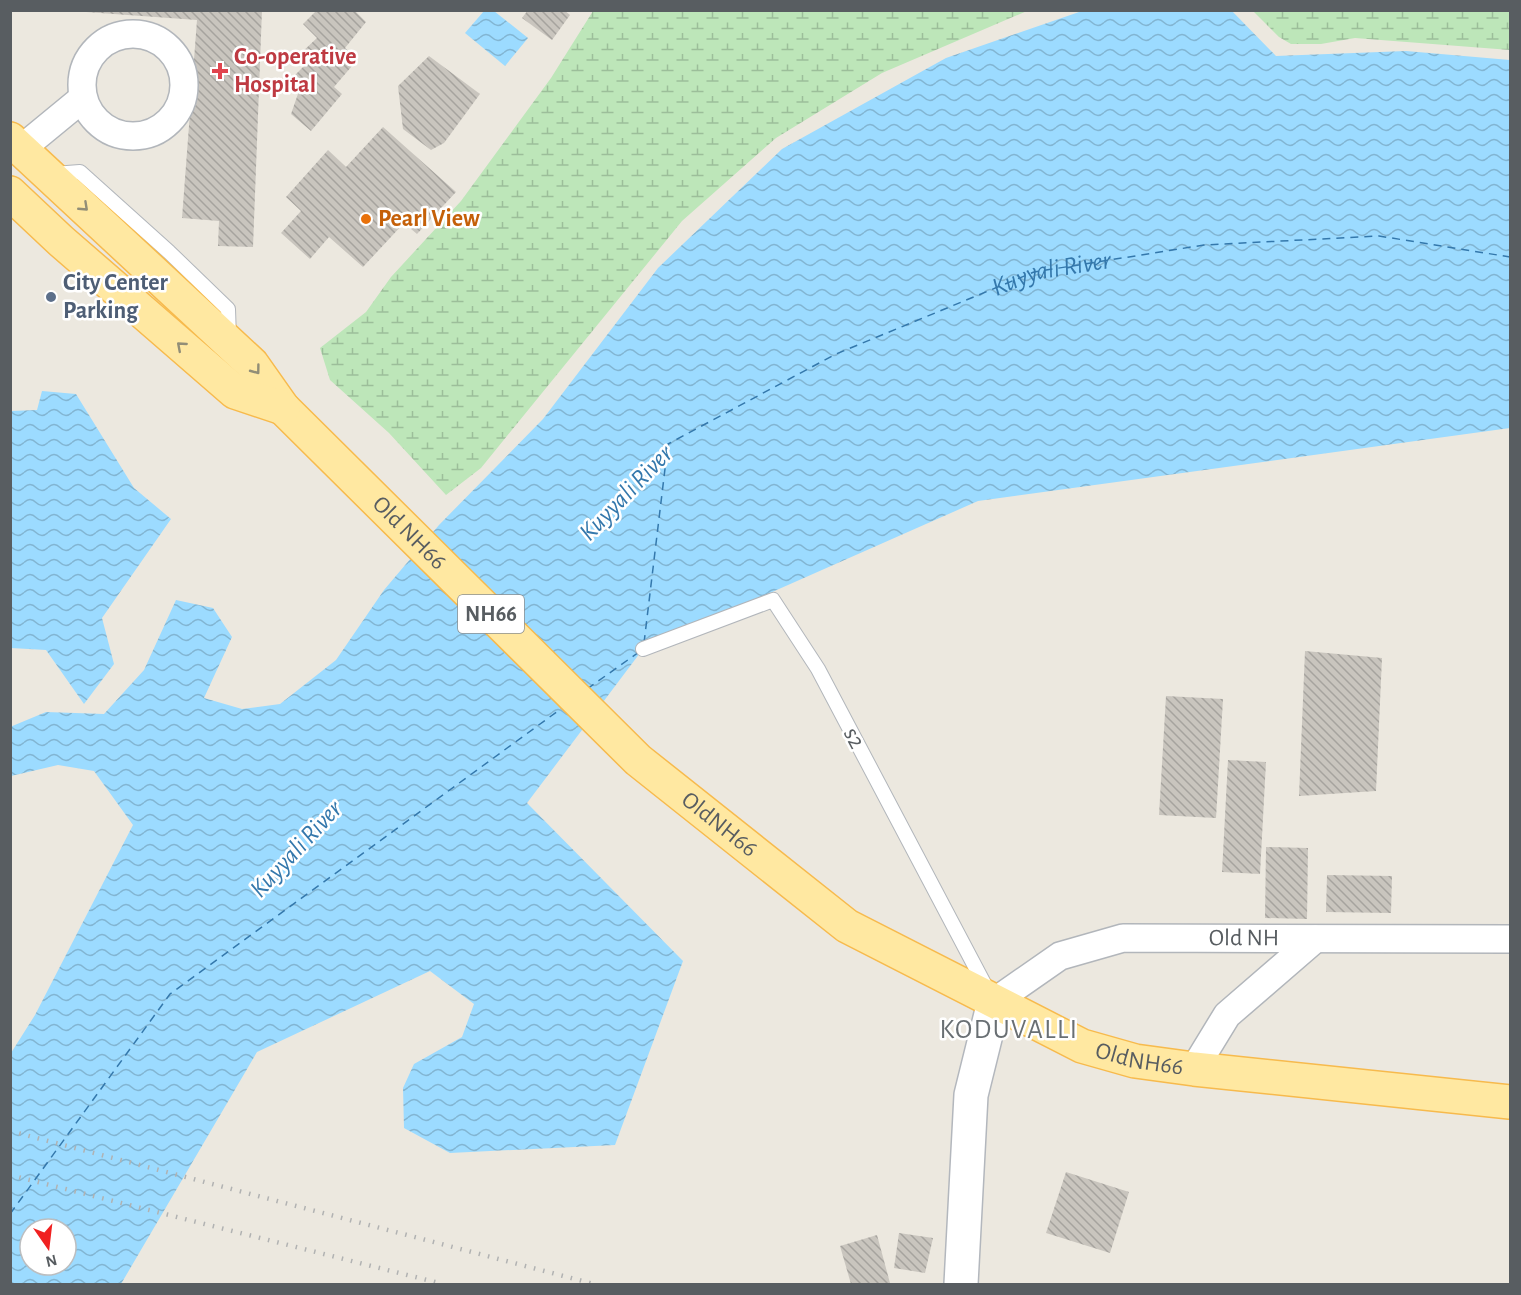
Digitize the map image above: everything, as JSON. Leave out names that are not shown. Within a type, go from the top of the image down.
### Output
[{"type":"main road","name":"Old NH66","points":[[16,144],[252,364],[283,408],[638,760]]},
{"type":"main road","name":"Old NH66","points":[[10,192],[61,241],[235,392],[283,408]]},
{"type":"main road","name":"OldNH66","points":[[638,760],[847,926],[1082,1046],[1135,1061],[1194,1069],[1510,1102]]},
{"type":"main road","points":[[961,1284],[971,1095],[994,1002]]},
{"type":"street","points":[[16,144],[83,98]]},
{"type":"street","name":"Old NH","points":[[994,1002],[1060,956],[1122,938],[1510,939]]},
{"type":"street","points":[[1194,1069],[1227,1015],[1315,939]]},
{"type":"lane","name":"s2","points":[[643,649],[773,600],[818,669],[994,1002]]},
{"type":"green space","points":[[593,11],[1027,11],[882,73],[776,138],[682,221],[481,468],[446,495],[389,433],[330,380],[320,348],[366,312],[391,277],[461,201],[551,78]]},
{"type":"green space","points":[[1253,11],[1510,11],[1510,50],[1355,38],[1321,44],[1291,44],[1279,37]]},
{"type":"water","name":"Kuyyali River","points":[[1231,10],[1276,56],[1406,51],[1510,60],[1510,428],[978,501],[643,649],[527,803],[683,961],[615,1145],[450,1153],[404,1128],[403,1088],[414,1064],[462,1037],[474,1004],[430,971],[257,1052],[121,1284],[11,1284],[11,1053],[35,1015],[133,825],[94,771],[58,765],[11,776],[10,727],[46,712],[104,714],[144,670],[176,600],[213,608],[232,637],[204,698],[242,709],[280,704],[336,660],[384,590],[439,525],[543,419],[658,268],[782,149],[946,58],[1082,11]]},
{"type":"water","points":[[484,11],[494,11],[528,38],[505,66],[465,33]]},
{"type":"water","points":[[42,391],[76,394],[134,488],[171,519],[102,618],[114,664],[84,704],[46,650],[11,648],[11,411],[37,410]]},
{"type":"building","points":[[86,10],[262,10],[253,247],[218,246],[219,221],[182,218],[197,20],[86,12]]},
{"type":"building","points":[[317,10],[354,10],[366,22],[345,48],[358,59],[334,87],[342,94],[311,131],[291,114],[300,88],[295,75],[310,60],[302,52],[317,38],[303,24]]},
{"type":"building","points":[[528,10],[564,10],[570,15],[552,40],[522,18]]},
{"type":"building","points":[[429,56],[480,94],[444,143],[431,150],[403,129],[398,86]]},
{"type":"building","points":[[383,127],[456,192],[417,234],[404,223],[363,267],[329,237],[310,259],[281,233],[301,211],[286,197],[328,150],[346,167]]},
{"type":"building","points":[[1305,651],[1382,658],[1376,791],[1299,796]]},
{"type":"building","points":[[1166,696],[1223,699],[1216,818],[1159,815]]},
{"type":"building","points":[[1228,760],[1266,762],[1260,874],[1222,872]]},
{"type":"building","points":[[1266,847],[1308,848],[1307,919],[1265,918]]},
{"type":"building","points":[[1327,875],[1392,876],[1391,913],[1326,912]]},
{"type":"building","points":[[1066,1172],[1129,1192],[1110,1253],[1046,1233]]},
{"type":"building","points":[[899,1233],[933,1238],[925,1273],[894,1268]]},
{"type":"building","points":[[877,1235],[890,1283],[851,1284],[840,1246]]},
{"type":"ferry route","points":[[644,643],[668,444],[836,354],[1034,272],[1204,245],[1379,236],[1510,257]]},
{"type":"ferry route","points":[[587,689],[639,652]]},
{"type":"ferry route","points":[[10,1214],[170,994],[562,708]]},
{"type":"railway","points":[[10,1131],[594,1284]]},
{"type":"railway","points":[[10,1175],[443,1284]]},
{"type":"place","name":"Co-operative Hospital","points":[[220,71]]},
{"type":"place","name":"Pearl View","points":[[366,219]]},
{"type":"place","name":"City Center Parking","points":[[51,297]]},
{"type":"district","name":"KODUVALLI","points":[[1009,1029]]}]
